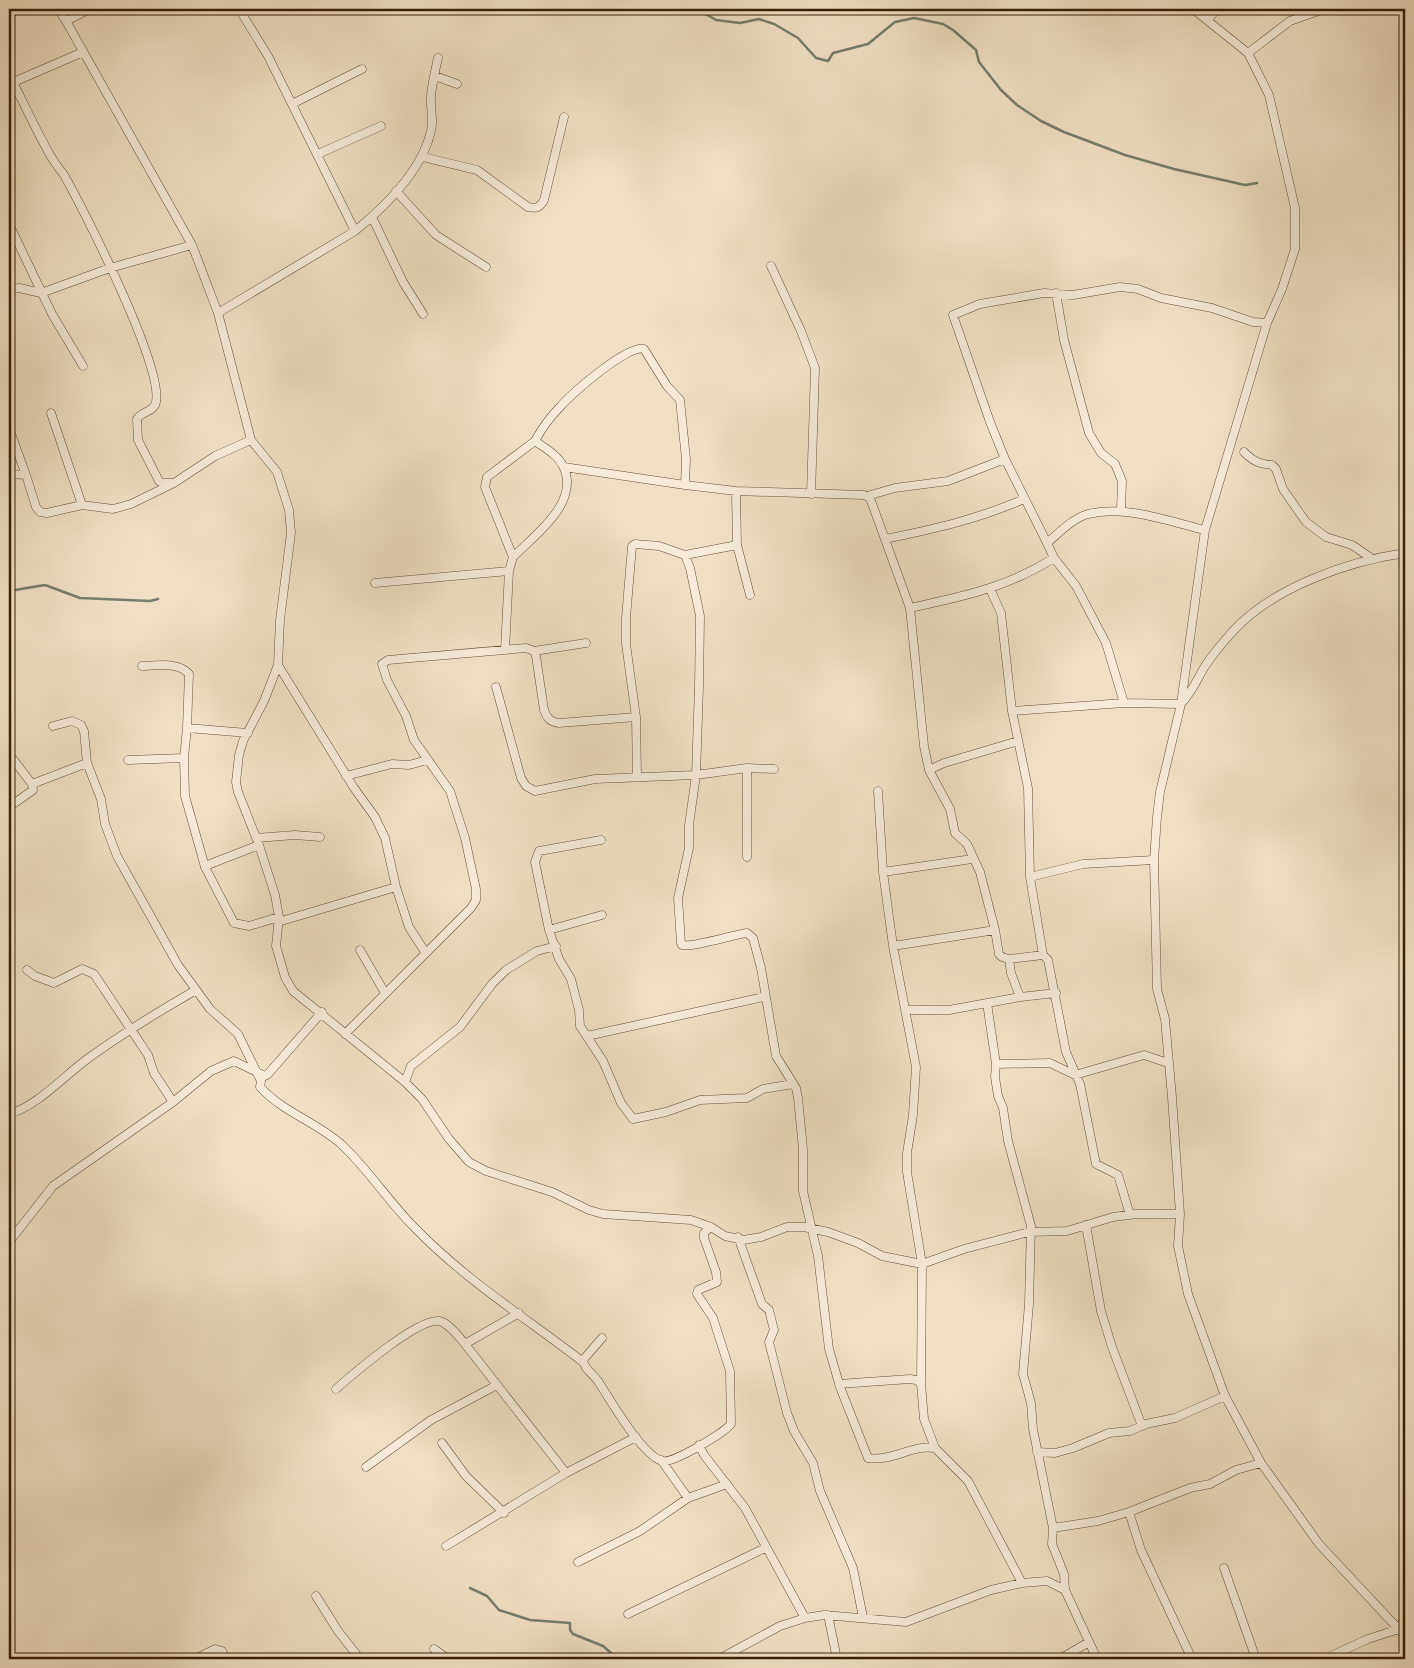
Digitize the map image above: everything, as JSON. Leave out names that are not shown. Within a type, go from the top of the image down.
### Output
[{"type":"street","points":[[58,9],[66,20],[192,245],[218,313],[252,440],[276,472],[289,510],[291,533],[280,620],[278,665],[274,679],[239,755],[236,782],[275,895],[278,920],[276,946],[285,976],[293,991],[322,1012],[345,1034],[406,1082],[422,1099],[460,1154],[469,1162],[486,1171],[552,1192],[589,1210],[603,1214],[676,1218],[711,1227],[724,1236],[734,1239],[738,1237],[743,1240],[787,1227],[810,1229],[828,1232],[858,1243],[882,1256],[922,1264],[964,1248],[1031,1232],[1067,1231],[1113,1217],[1180,1214]]},
{"type":"street","points":[[66,20],[90,9]]},
{"type":"street","points":[[239,9],[268,56],[355,231]]},
{"type":"street","points":[[1192,9],[1248,53],[1269,94],[1295,208],[1295,249],[1282,289],[1267,324],[1205,530],[1181,704],[1160,792],[1154,860],[1157,989],[1165,1019],[1180,1214],[1178,1246],[1182,1272],[1200,1330],[1225,1396],[1261,1463],[1319,1544],[1405,1636]]},
{"type":"street","points":[[1208,20],[1217,9]]},
{"type":"street","points":[[1248,53],[1290,21],[1324,9]]},
{"type":"street","points":[[83,52],[11,83],[75,198],[110,268],[138,331],[155,385],[156,401],[154,406],[137,419],[138,440],[150,460],[159,481],[162,483],[174,483]]},
{"type":"street","points":[[218,313],[355,231],[372,217],[396,191],[423,157],[432,129],[431,98],[438,58]]},
{"type":"street","points":[[292,104],[362,70]]},
{"type":"street","points":[[434,76],[457,84]]},
{"type":"street","points":[[423,157],[477,170],[528,207],[535,208],[541,206],[544,200],[564,116]]},
{"type":"street","points":[[318,154],[381,126]]},
{"type":"street","points":[[396,191],[436,234],[486,267]]},
{"type":"street","points":[[372,217],[400,275],[423,314]]},
{"type":"street","points":[[9,224],[41,293],[83,366]]},
{"type":"street","points":[[9,290],[19,288],[41,293],[110,268],[192,245]]},
{"type":"street","points":[[771,266],[801,331],[815,368],[811,494]]},
{"type":"street","points":[[1124,703],[1106,643],[1076,586],[1054,558],[1005,459],[990,422],[953,315],[980,304],[1044,292],[1073,295],[1120,287],[1138,289],[1161,298],[1212,308],[1253,322],[1267,324]]},
{"type":"street","points":[[1056,293],[1064,340],[1089,433],[1101,453],[1115,464],[1122,480],[1121,511]]},
{"type":"street","points":[[513,557],[485,487],[487,477],[535,441],[542,427],[561,405],[601,371],[640,348],[647,353],[667,386],[680,400],[686,459],[685,485]]},
{"type":"street","points":[[51,413],[82,505]]},
{"type":"street","points":[[9,428],[36,507],[40,512],[47,513],[82,505],[104,509],[123,507],[174,483],[215,456],[252,440]]},
{"type":"street","points":[[505,650],[509,571],[513,557],[560,509],[567,493],[564,467],[556,456],[535,441]]},
{"type":"street","points":[[1244,452],[1252,460],[1260,464],[1272,464],[1276,469],[1283,489],[1306,522],[1326,536],[1352,545],[1371,558]]},
{"type":"street","points":[[564,467],[736,491],[867,496],[895,488],[948,481],[1005,459]]},
{"type":"street","points":[[9,474],[26,475]]},
{"type":"street","points":[[736,491],[737,545],[750,595]]},
{"type":"street","points":[[867,496],[873,503],[910,608],[924,746],[930,770],[950,809],[955,833],[967,844],[972,859],[980,872],[995,930],[999,954],[1002,957],[1009,958],[1043,955]]},
{"type":"street","points":[[885,539],[946,527],[988,515],[1024,499]]},
{"type":"street","points":[[1047,543],[1065,527],[1086,515],[1121,511],[1205,530]]},
{"type":"street","points":[[637,776],[636,717],[626,644],[626,618],[632,546],[635,544],[659,546],[685,555],[737,545]]},
{"type":"street","points":[[1012,711],[1124,703],[1181,704],[1194,690],[1205,666],[1235,630],[1256,610],[1316,578],[1371,558],[1405,553]]},
{"type":"street","points":[[685,555],[700,616],[696,775],[689,825],[689,848],[678,898],[681,943],[691,947],[732,935],[751,934],[761,968],[764,997],[776,1056],[793,1084],[798,1098],[803,1149],[803,1191],[810,1229],[818,1256],[830,1349],[839,1384],[868,1458],[883,1459],[924,1448],[935,1448]]},
{"type":"street","points":[[910,608],[990,590],[1029,574],[1054,558]]},
{"type":"street","points":[[375,583],[509,571]]},
{"type":"street","points":[[990,590],[1001,613],[1012,711],[1028,788],[1030,877],[1043,955],[1048,960],[1056,993],[1066,1052],[1080,1084],[1096,1164],[1118,1175],[1130,1215]]},
{"type":"street","points":[[345,1034],[424,952],[471,908],[476,900],[476,889],[465,838],[450,790],[414,740],[406,716],[387,680],[382,664],[388,660],[526,648],[534,651],[586,643]]},
{"type":"street","points":[[534,651],[544,710],[547,718],[552,722],[636,717]]},
{"type":"street","points":[[278,665],[346,776],[375,816],[385,838],[396,887],[409,927],[424,952]]},
{"type":"street","points":[[142,666],[180,667],[189,674],[184,758],[185,796],[205,866],[234,923],[248,926],[278,920],[396,887]]},
{"type":"street","points":[[496,687],[521,778],[530,789],[535,790],[595,779],[696,775],[747,768],[774,769]]},
{"type":"street","points":[[54,726],[72,721],[81,724],[84,731],[87,763],[101,799],[106,824],[117,856],[178,965],[210,1009],[238,1034],[254,1071]]},
{"type":"street","points":[[187,728],[248,733]]},
{"type":"street","points":[[930,770],[944,763],[1018,741]]},
{"type":"street","points":[[9,754],[32,784],[33,790],[9,807]]},
{"type":"street","points":[[128,760],[184,758]]},
{"type":"street","points":[[346,776],[392,764],[409,765],[427,760]]},
{"type":"street","points":[[32,784],[87,763]]},
{"type":"street","points":[[747,768],[747,857]]},
{"type":"street","points":[[878,791],[884,872],[893,946],[916,1067],[913,1115],[907,1152],[907,1172],[922,1264],[921,1384],[924,1420],[935,1448],[968,1482],[1022,1583]]},
{"type":"street","points":[[205,866],[258,842],[295,835],[320,837]]},
{"type":"street","points":[[601,840],[539,851],[535,862],[549,930],[559,959],[571,979],[580,1026],[607,1069],[625,1110],[633,1119],[666,1112],[700,1100],[747,1098],[763,1089],[793,1084]]},
{"type":"street","points":[[884,872],[972,859]]},
{"type":"street","points":[[1030,877],[1083,864],[1154,860]]},
{"type":"street","points":[[549,930],[602,915]]},
{"type":"street","points":[[893,946],[995,930]]},
{"type":"street","points":[[406,1082],[411,1066],[460,1027],[492,984],[506,970],[537,952],[556,946]]},
{"type":"street","points":[[360,950],[384,993]]},
{"type":"street","points":[[1009,958],[1011,973],[1020,997]]},
{"type":"street","points":[[27,970],[35,976],[54,983],[82,969],[94,974],[148,1055],[154,1073],[173,1102]]},
{"type":"street","points":[[9,1114],[47,1092],[129,1029],[196,990]]},
{"type":"street","points":[[905,1010],[949,1010],[1020,997],[1056,993]]},
{"type":"street","points":[[587,1036],[764,997]]},
{"type":"street","points":[[987,1003],[996,1064],[995,1077],[998,1096],[1003,1108],[1008,1141],[1031,1232],[1029,1304],[1023,1374],[1031,1403],[1037,1452],[1053,1528],[1052,1544],[1064,1574],[1065,1590],[1097,1659]]},
{"type":"street","points":[[322,1012],[263,1079],[260,1087],[341,1144],[378,1184],[413,1227],[480,1287],[519,1313],[583,1362],[636,1437],[661,1460],[688,1498]]},
{"type":"street","points":[[996,1064],[1050,1063],[1075,1075],[1144,1055],[1168,1064]]},
{"type":"street","points":[[9,1242],[53,1186],[173,1102],[210,1071],[234,1062],[254,1071],[263,1079]]},
{"type":"street","points":[[1086,1225],[1101,1311],[1112,1347],[1142,1426]]},
{"type":"street","points":[[661,1460],[683,1456],[724,1432],[731,1424],[730,1371],[713,1318],[697,1294],[698,1290],[717,1282],[718,1277],[704,1238],[704,1233],[711,1227]]},
{"type":"street","points":[[738,1237],[762,1304],[768,1310],[774,1330],[769,1342],[787,1412],[799,1441],[813,1463],[820,1491],[853,1568],[863,1617]]},
{"type":"street","points":[[465,1344],[519,1313]]},
{"type":"street","points":[[336,1389],[389,1346],[429,1322],[438,1321],[445,1323],[465,1344],[566,1474]]},
{"type":"street","points":[[583,1362],[602,1338]]},
{"type":"street","points":[[839,1384],[910,1379],[921,1384]]},
{"type":"street","points":[[366,1467],[431,1420],[497,1385]]},
{"type":"street","points":[[1037,1452],[1055,1452],[1073,1448],[1101,1436],[1130,1431],[1174,1418],[1225,1396]]},
{"type":"street","points":[[446,1546],[504,1513],[566,1474],[636,1437]]},
{"type":"street","points":[[442,1443],[466,1476],[504,1513]]},
{"type":"street","points":[[699,1445],[704,1455],[745,1508],[765,1548],[805,1618]]},
{"type":"street","points":[[1053,1528],[1098,1521],[1129,1512],[1190,1488],[1210,1484],[1236,1470],[1261,1463]]},
{"type":"street","points":[[578,1562],[640,1531],[688,1498],[727,1484]]},
{"type":"street","points":[[1129,1512],[1141,1550],[1192,1659]]},
{"type":"street","points":[[628,1614],[765,1548]]},
{"type":"street","points":[[1224,1568],[1256,1659]]},
{"type":"street","points":[[719,1659],[780,1626],[805,1618],[828,1615],[906,1622],[965,1599],[1022,1583],[1046,1581],[1065,1590]]},
{"type":"street","points":[[316,1596],[338,1631],[360,1659]]},
{"type":"street","points":[[828,1615],[838,1659]]},
{"type":"street","points":[[1324,1659],[1368,1639],[1399,1628],[1405,1617]]},
{"type":"street","points":[[1060,1659],[1089,1642]]},
{"type":"street","points":[[195,1659],[215,1649],[222,1651],[226,1659]]},
{"type":"street","points":[[434,1649],[448,1659]]},
{"type":"waterway","points":[[685,9],[702,12],[716,20],[740,23],[759,19],[774,24],[798,38],[816,58],[828,61],[833,53],[868,44],[895,22],[914,18],[943,24],[976,50],[979,62],[1001,90],[1017,105],[1041,121],[1064,132],[1125,155],[1174,169],[1245,185],[1257,183]]},
{"type":"waterway","points":[[9,591],[45,585],[80,598],[150,601],[158,599]]},
{"type":"waterway","points":[[470,1588],[487,1596],[499,1610],[530,1620],[570,1623],[570,1630],[573,1634],[603,1646],[618,1659]]}]
